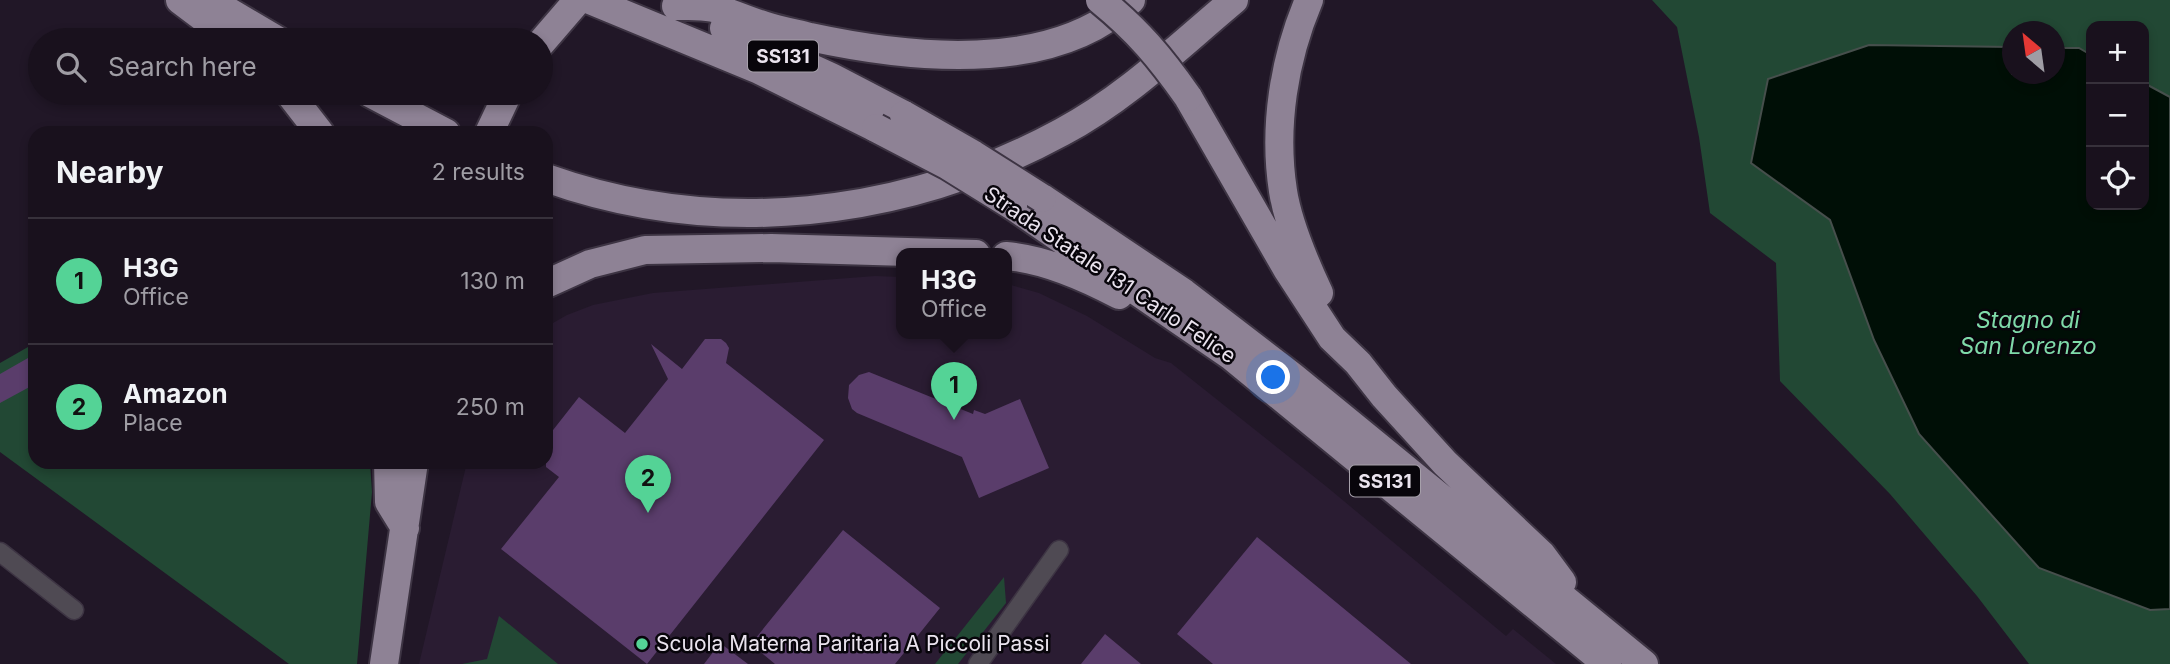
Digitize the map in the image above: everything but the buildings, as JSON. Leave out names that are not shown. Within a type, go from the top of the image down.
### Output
[{"type":"highway","points":[[180,0],[217,28]]},
{"type":"highway","points":[[209,0],[257,28]]},
{"type":"highway","points":[[553,29],[579,0]]},
{"type":"highway","name":"Strada Statale 131 Carlo Felice","points":[[590,0],[757,69],[947,165],[1013,206],[1231,356],[1607,664]]},
{"type":"highway","points":[[1100,0],[1132,26],[1188,97],[1287,269],[1332,338],[1358,363],[1384,396],[1446,463],[1542,555],[1590,619]]},
{"type":"highway","points":[[668,3],[711,7],[765,26],[848,43],[904,51],[984,55],[1037,47],[1080,35],[1131,0]]},
{"type":"highway","points":[[553,180],[628,200],[703,212],[773,213],[843,206],[912,193],[977,171],[1064,132],[1134,85],[1234,0]]},
{"type":"highway","points":[[1309,0],[1299,24],[1285,76],[1279,130],[1283,194],[1307,266],[1358,363]]},
{"type":"highway","name":"Strada Statale 131 Carlo Felice","points":[[668,3],[831,77],[904,115],[1042,198],[1184,293],[1271,359],[1644,664]]},
{"type":"highway","points":[[298,105],[315,126]]},
{"type":"highway","points":[[393,105],[433,126]]},
{"type":"highway","points":[[492,126],[502,105]]},
{"type":"highway","points":[[553,281],[590,264],[645,250],[771,248],[896,252]]},
{"type":"highway","points":[[1012,257],[1027,258],[1103,286],[1130,300],[1287,420],[1441,547],[1525,598]]},
{"type":"highway","points":[[388,469],[389,502],[405,528]]},
{"type":"highway","points":[[384,664],[413,469]]},
{"type":"highway","points":[[405,528],[421,497],[429,469]]},
{"type":"street","points":[[978,664],[1059,550]]},
{"type":"street","points":[[0,552],[74,610]]},
{"type":"shaded area","points":[[875,276],[896,277],[896,339],[1012,339],[1012,285],[1039,293],[1087,316],[1155,358],[1171,363],[1327,487],[1506,636],[1513,629],[1556,664],[419,664],[465,469],[553,469],[553,323],[593,305],[653,293]]},
{"type":"green space","name":"Stagno di San Lorenzo","points":[[1652,0],[2170,0],[2170,664],[2029,664],[1977,596],[1890,494],[1780,381],[1776,263],[1710,213],[1699,137],[1677,27]]},
{"type":"green space","points":[[28,347],[28,469],[370,469],[372,492],[357,664],[289,664],[0,452],[0,363]]},
{"type":"green space","points":[[1004,577],[1006,603],[958,664],[935,664]]},
{"type":"green space","points":[[499,616],[558,664],[462,664],[487,659]]},
{"type":"water","name":"Stagno di San Lorenzo","points":[[1869,45],[2002,47],[2002,84],[2065,84],[2065,48],[2079,48],[2086,52],[2086,210],[2149,210],[2149,86],[2170,97],[2170,609],[2150,610],[2039,568],[1919,434],[1874,340],[1830,220],[1751,163],[1768,79]]},
{"type":"place","name":"H3G","points":[[954,420]]},
{"type":"place","name":"Amazon","points":[[648,513]]},
{"type":"place","name":"Scuola Materna Paritaria A Piccoli Passi","points":[[642,644]]}]
